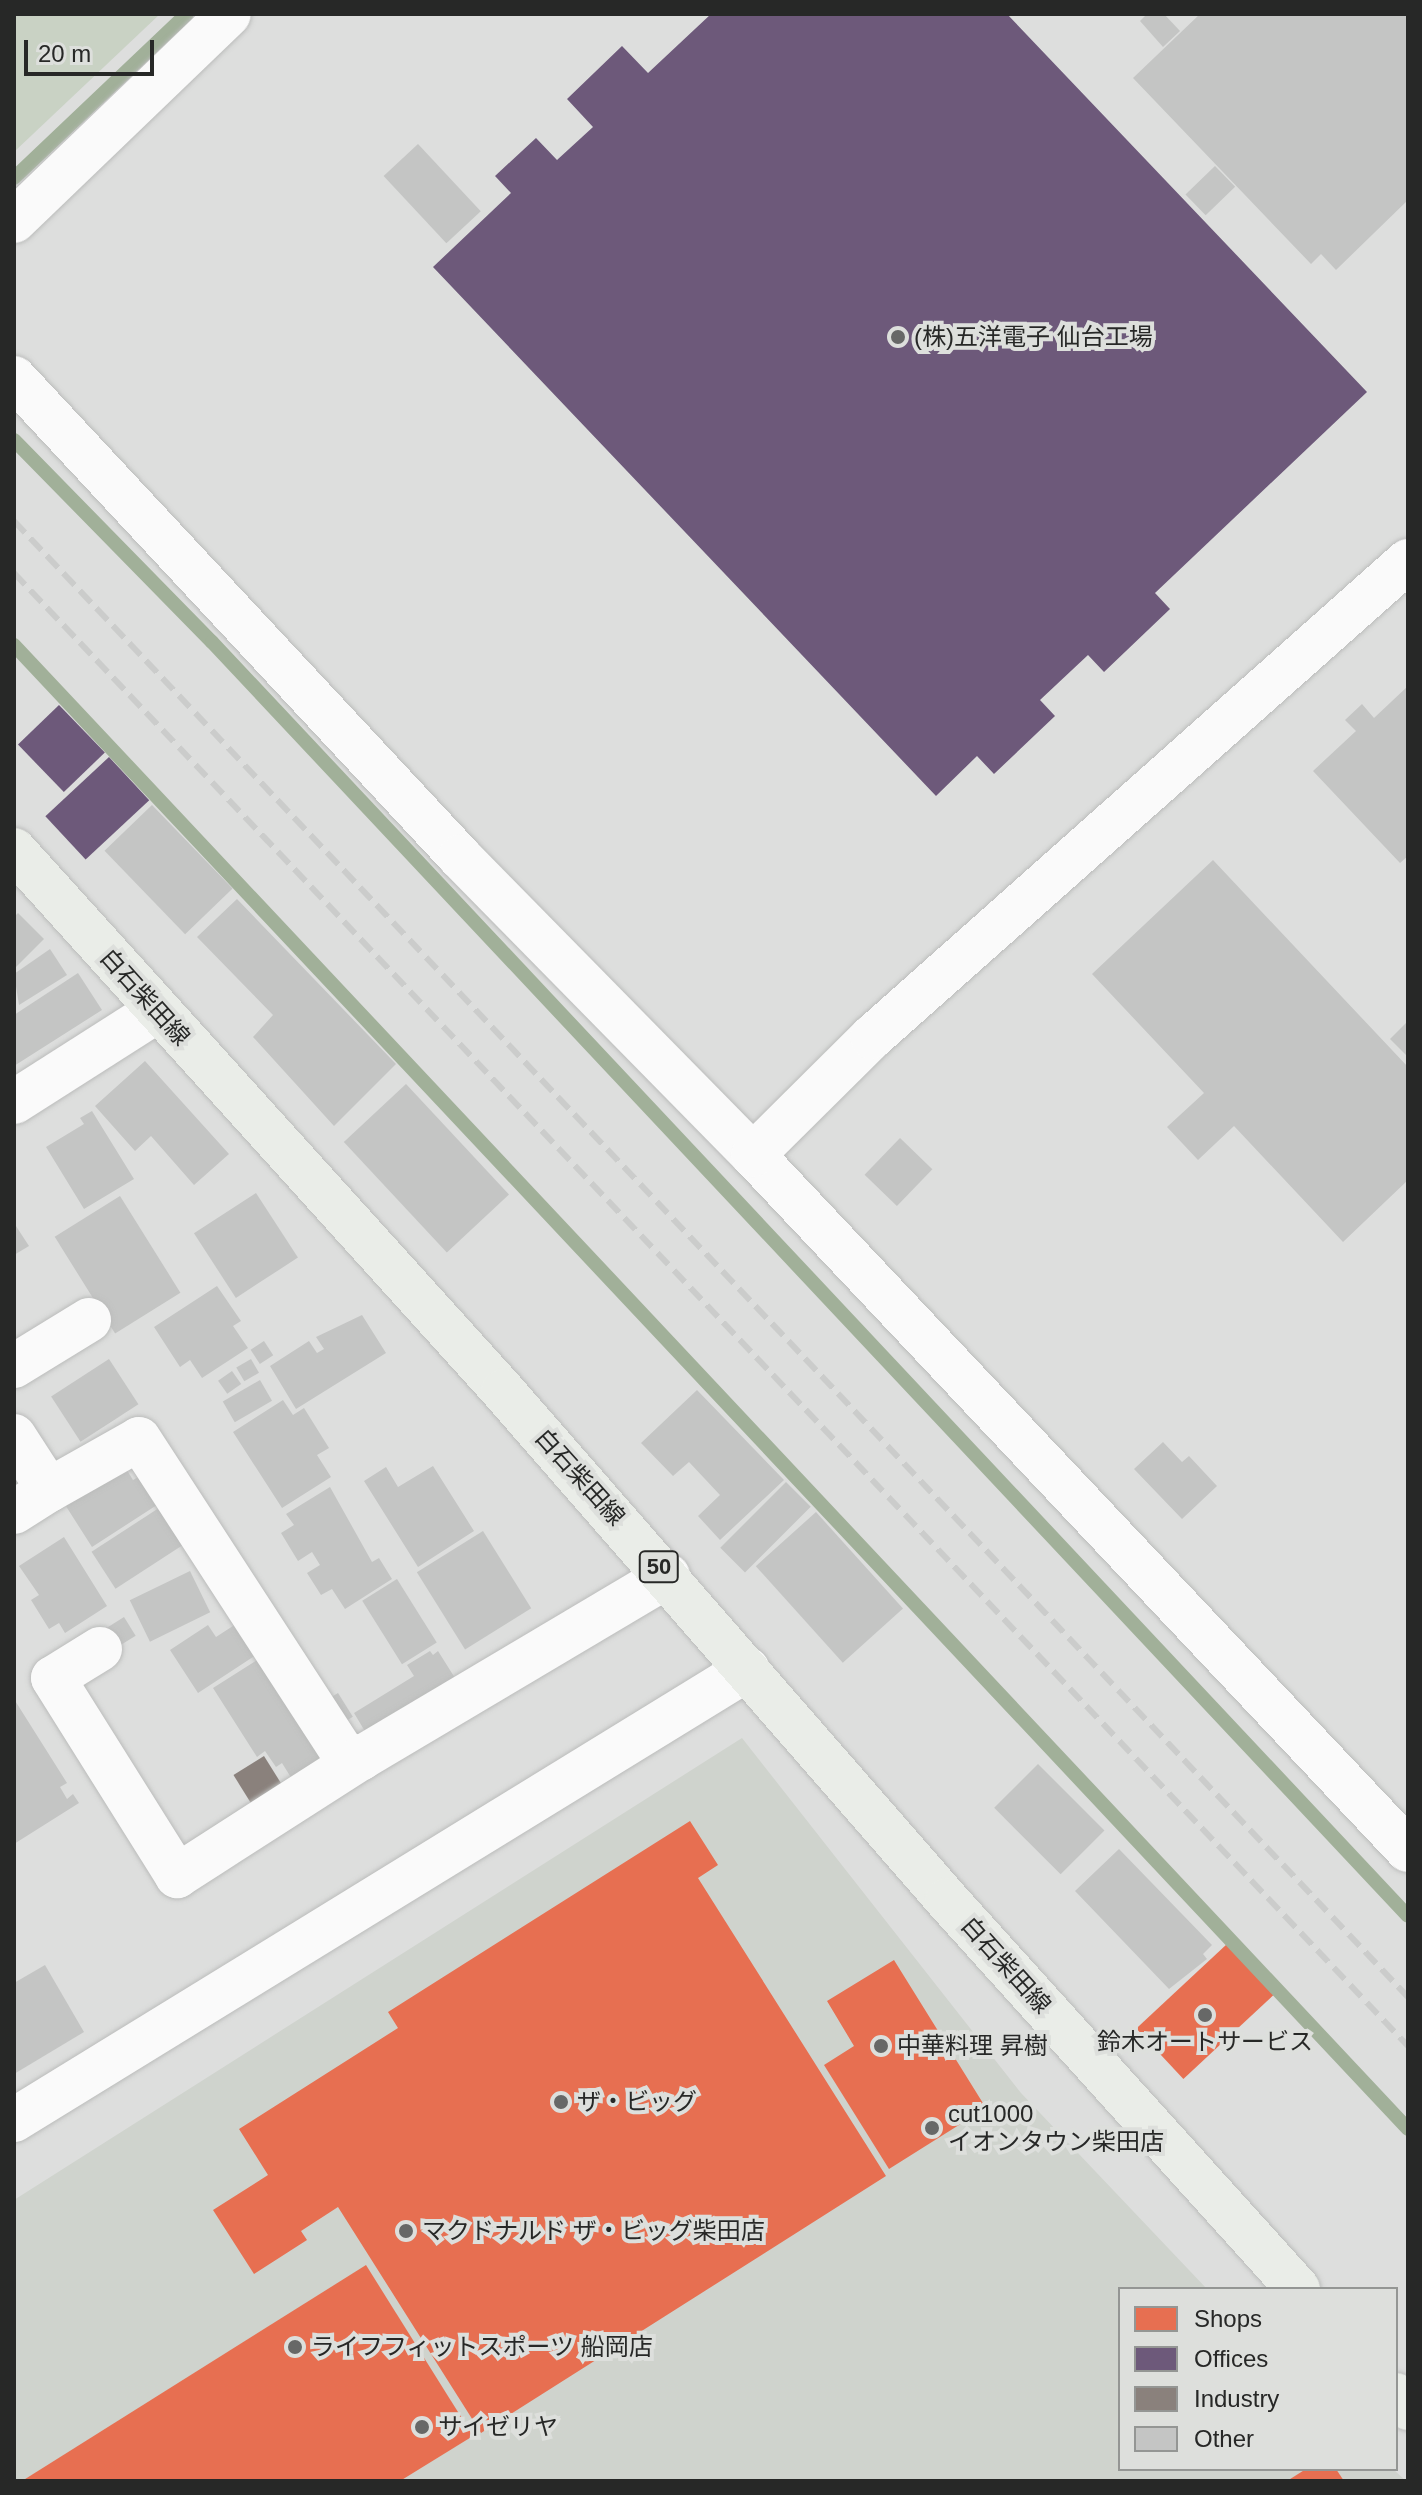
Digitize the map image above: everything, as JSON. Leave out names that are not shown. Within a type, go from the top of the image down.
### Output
[{"type":"main road","name":"白石柴田線","points":[[14,850],[668,1576],[947,1900],[1296,2287]]},
{"type":"street","points":[[14,221],[229,14]]},
{"type":"street","points":[[14,378],[460,857],[753,1155],[1408,1850]]},
{"type":"street","points":[[753,1155],[872,1037],[1408,561]]},
{"type":"street","points":[[14,1102],[157,1011]]},
{"type":"street","points":[[14,1366],[89,1320]]},
{"type":"street","points":[[14,1436],[31,1501],[139,1439],[343,1753],[361,1758]]},
{"type":"street","points":[[100,1649],[53,1678],[177,1876],[361,1758],[668,1576]]},
{"type":"street","points":[[14,2120],[748,1669]]},
{"type":"shaded area","points":[[742,1738],[1021,2093],[1205,2287],[1118,2287],[1118,2471],[1395,2471],[1406,2481],[14,2481],[14,2200]]},
{"type":"green space","points":[[14,14],[160,14],[14,152]]},
{"type":"building: Shops","points":[[690,1821],[718,1865],[698,1878],[886,2176],[481,2433],[338,2207],[301,2231],[307,2240],[254,2274],[213,2210],[268,2175],[239,2129],[398,2028],[388,2012]]},
{"type":"building: Shops","points":[[1227,1944],[1274,1994],[1183,2079],[1136,2029]]},
{"type":"building: Shops","points":[[894,1960],[986,2108],[889,2169],[824,2065],[854,2046],[827,2001]]},
{"type":"building: Shops","points":[[366,2265],[473,2436],[400,2481],[22,2481]]},
{"type":"building: Shops","points":[[1303,2471],[1337,2471],[1344,2481],[1287,2481]]},
{"type":"building: Offices","points":[[711,14],[1007,14],[1367,392],[1155,593],[1170,609],[1104,672],[1088,655],[1040,700],[1055,716],[994,774],[977,756],[936,796],[433,267],[511,193],[495,176],[536,138],[557,160],[593,127],[567,99],[622,46],[648,73]]},
{"type":"building: Offices","points":[[59,705],[105,752],[64,792],[18,745]]},
{"type":"building: Offices","points":[[109,757],[149,800],[86,859],[45,816]]},
{"type":"building: Industry","points":[[264,1756],[285,1789],[254,1808],[233,1775]]},
{"type":"building: Other","points":[[1147,14],[1164,14],[1180,31],[1163,47],[1140,21]]},
{"type":"building: Other","points":[[1200,14],[1408,14],[1408,200],[1336,270],[1321,254],[1311,264],[1133,78]]},
{"type":"building: Other","points":[[418,144],[481,211],[446,243],[384,176]]},
{"type":"building: Other","points":[[1215,166],[1235,187],[1206,215],[1186,194]]},
{"type":"building: Other","points":[[1408,686],[1408,856],[1400,863],[1313,771],[1356,731],[1345,720],[1362,704],[1374,718]]},
{"type":"building: Other","points":[[152,805],[233,888],[185,934],[105,851]]},
{"type":"building: Other","points":[[1213,860],[1408,1067],[1408,1180],[1343,1242],[1234,1126],[1198,1160],[1167,1127],[1204,1093],[1092,974]]},
{"type":"building: Other","points":[[237,899],[396,1064],[334,1126],[253,1037],[273,1015],[197,937]]},
{"type":"building: Other","points":[[18,913],[44,939],[16,967],[14,917]]},
{"type":"building: Other","points":[[50,949],[67,975],[19,1005],[14,974]]},
{"type":"building: Other","points":[[78,973],[102,1010],[14,1066],[14,1015]]},
{"type":"building: Other","points":[[1408,1021],[1408,1057],[1390,1039]]},
{"type":"building: Other","points":[[145,1061],[229,1154],[194,1185],[151,1136],[135,1151],[95,1106]]},
{"type":"building: Other","points":[[406,1084],[509,1194],[447,1252],[344,1142]]},
{"type":"building: Other","points":[[92,1111],[134,1179],[84,1209],[46,1147],[84,1124],[80,1118]]},
{"type":"building: Other","points":[[900,1138],[932,1169],[897,1206],[865,1175]]},
{"type":"building: Other","points":[[256,1193],[298,1258],[236,1298],[194,1233]]},
{"type":"building: Other","points":[[120,1196],[180,1293],[115,1333],[55,1237]]},
{"type":"building: Other","points":[[14,1223],[29,1246],[14,1255]]},
{"type":"building: Other","points":[[217,1286],[241,1321],[233,1326],[248,1348],[202,1378],[190,1360],[180,1367],[154,1327]]},
{"type":"building: Other","points":[[362,1315],[386,1353],[296,1409],[270,1366],[309,1341],[317,1353],[324,1349],[316,1337]]},
{"type":"building: Other","points":[[264,1341],[273,1355],[260,1364],[251,1350]]},
{"type":"building: Other","points":[[109,1359],[138,1404],[81,1442],[51,1397]]},
{"type":"building: Other","points":[[251,1359],[259,1373],[244,1381],[236,1368]]},
{"type":"building: Other","points":[[232,1371],[241,1384],[227,1394],[218,1381]]},
{"type":"building: Other","points":[[260,1380],[272,1401],[235,1422],[223,1402]]},
{"type":"building: Other","points":[[697,1390],[784,1480],[720,1540],[698,1516],[720,1495],[689,1462],[673,1476],[641,1443]]},
{"type":"building: Other","points":[[283,1400],[293,1415],[304,1408],[329,1448],[317,1455],[331,1477],[282,1508],[233,1432]]},
{"type":"building: Other","points":[[1163,1442],[1182,1462],[1189,1456],[1217,1486],[1182,1519],[1134,1469]]},
{"type":"building: Other","points":[[122,1462],[133,1480],[142,1475],[160,1503],[92,1547],[62,1500]]},
{"type":"building: Other","points":[[433,1466],[474,1531],[418,1567],[364,1481],[386,1467],[398,1487]]},
{"type":"building: Other","points":[[786,1482],[811,1507],[745,1573],[720,1548]]},
{"type":"building: Other","points":[[330,1487],[372,1562],[379,1558],[392,1579],[345,1609],[332,1589],[321,1595],[307,1573],[320,1565],[312,1552],[298,1561],[281,1533],[294,1525],[286,1514]]},
{"type":"building: Other","points":[[162,1506],[186,1543],[116,1589],[92,1552]]},
{"type":"building: Other","points":[[816,1512],[903,1609],[843,1663],[756,1566]]},
{"type":"building: Other","points":[[483,1531],[531,1608],[465,1650],[417,1572]]},
{"type":"building: Other","points":[[64,1537],[107,1606],[65,1633],[59,1623],[49,1629],[31,1600],[39,1595],[19,1566]]},
{"type":"building: Other","points":[[190,1571],[210,1612],[150,1642],[130,1600]]},
{"type":"building: Other","points":[[397,1579],[437,1643],[402,1664],[362,1601]]},
{"type":"building: Other","points":[[124,1617],[136,1636],[117,1647],[105,1629]]},
{"type":"building: Other","points":[[236,1624],[256,1655],[198,1693],[170,1650],[208,1625],[216,1637]]},
{"type":"building: Other","points":[[430,1651],[433,1655],[438,1651],[455,1678],[366,1733],[354,1713],[414,1676],[407,1665]]},
{"type":"building: Other","points":[[268,1653],[335,1759],[295,1784],[282,1763],[276,1767],[265,1751],[257,1757],[213,1688]]},
{"type":"building: Other","points":[[338,1693],[353,1717],[338,1726],[324,1702]]},
{"type":"building: Other","points":[[14,1699],[67,1783],[60,1787],[67,1799],[73,1794],[79,1803],[14,1844]]},
{"type":"building: Other","points":[[1038,1764],[1104,1830],[1061,1874],[994,1808]]},
{"type":"building: Other","points":[[1119,1849],[1212,1945],[1203,1954],[1207,1959],[1169,1989],[1075,1891]]},
{"type":"building: Other","points":[[45,1965],[84,2032],[14,2074],[14,1983]]},
{"type":"waterway","points":[[14,178],[187,14]]},
{"type":"waterway","points":[[14,440],[212,642],[1408,1916]]},
{"type":"waterway","points":[[14,645],[1408,2129]]},
{"type":"railway","points":[[14,521],[1408,1997]]},
{"type":"railway","points":[[14,573],[1408,2046]]},
{"type":"place","name":"(株)五洋電子 仙台工場","points":[[898,337]]},
{"type":"place","name":"鈴木オートサービス","points":[[1205,2015]]},
{"type":"place","name":"中華料理 昇樹","points":[[881,2046]]},
{"type":"place","name":"ザ・ビッグ","points":[[561,2102]]},
{"type":"place","name":"cut1000 イオンタウン柴田店","points":[[932,2128]]},
{"type":"place","name":"マクドナルド ザ・ビッグ柴田店","points":[[406,2231]]},
{"type":"place","name":"ライフフィットスポーツ 船岡店","points":[[295,2347]]},
{"type":"place","name":"サイゼリヤ","points":[[422,2427]]}]
